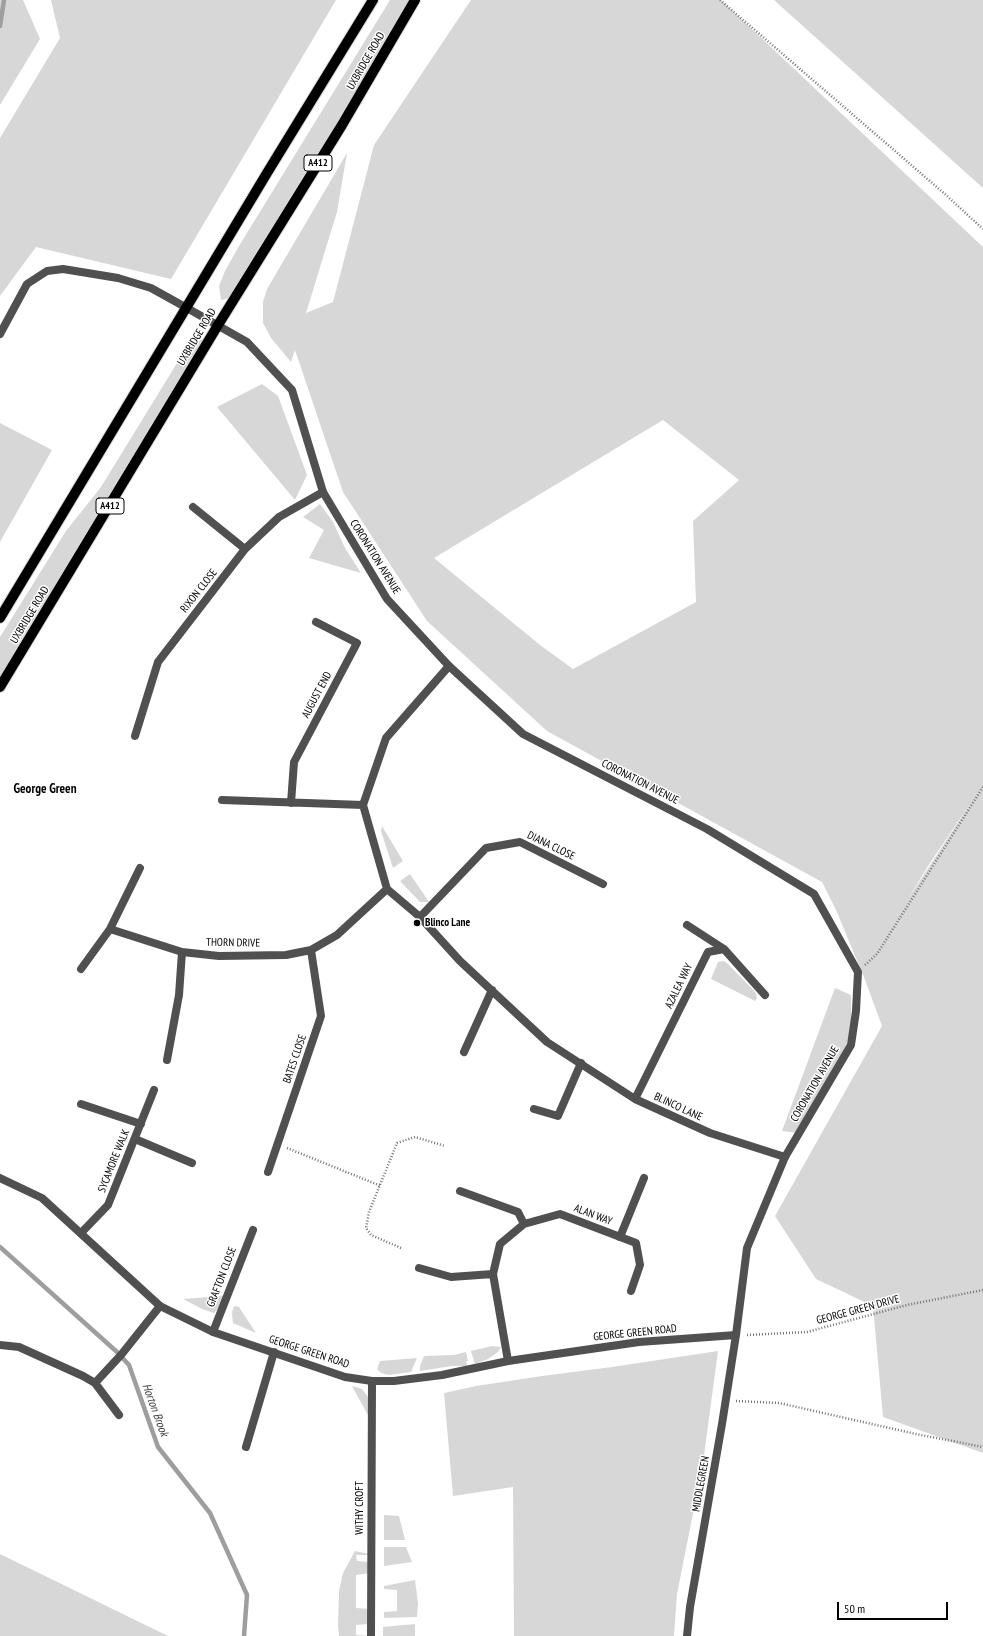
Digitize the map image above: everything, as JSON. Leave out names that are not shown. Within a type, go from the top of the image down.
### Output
[{"type":"main road","points":[[0,618],[373,0]]},
{"type":"main road","name":"UXBRIDGE ROAD","points":[[0,687],[218,325],[342,125],[415,0]]},
{"type":"street","name":"CORONATION AVENUE","points":[[0,334],[27,284],[47,271],[63,269],[118,278],[151,288],[247,342],[292,390],[323,492],[387,599],[449,666],[523,734],[707,829],[814,894],[858,972],[856,1011],[851,1045],[786,1157],[747,1248],[736,1335]]},
{"type":"street","name":"RIXON CLOSE","points":[[135,736],[158,662],[245,549],[279,517],[323,492]]},
{"type":"street","points":[[193,507],[245,549]]},
{"type":"street","name":"AUGUST END","points":[[291,803],[294,762],[357,643],[316,622]]},
{"type":"street","points":[[387,890],[363,805],[386,738],[449,666]]},
{"type":"street","points":[[222,800],[363,805]]},
{"type":"street","name":"DIANA CLOSE","points":[[420,917],[486,848],[520,842],[602,884]]},
{"type":"street","points":[[81,969],[110,929],[140,868]]},
{"type":"street","name":"BLINCO LANE","points":[[387,890],[420,917],[460,961],[546,1042],[635,1099],[710,1133],[786,1157]]},
{"type":"street","name":"THORN DRIVE","points":[[110,929],[182,952],[219,956],[286,955],[311,950],[337,935],[387,890]]},
{"type":"street","points":[[687,925],[724,949],[765,995]]},
{"type":"street","name":"AZALEA WAY","points":[[635,1099],[708,952],[724,949]]},
{"type":"street","name":"BATES CLOSE","points":[[268,1172],[321,1016],[311,950]]},
{"type":"street","points":[[167,1060],[179,995],[182,952]]},
{"type":"street","points":[[464,1052],[492,990]]},
{"type":"street","points":[[534,1109],[558,1116],[581,1063]]},
{"type":"street","name":"SYCAMORE WALK","points":[[81,1233],[108,1205],[154,1090]]},
{"type":"street","points":[[81,1104],[140,1124]]},
{"type":"street","points":[[135,1139],[192,1163]]},
{"type":"street","name":"GEORGE GREEN ROAD","points":[[0,1178],[42,1198],[160,1306],[213,1332],[345,1377],[372,1381],[394,1381],[442,1375],[508,1361],[639,1342],[736,1335]]},
{"type":"street","points":[[620,1237],[644,1178]]},
{"type":"street","points":[[460,1191],[518,1212],[524,1224]]},
{"type":"street","name":"ALAN WAY","points":[[508,1361],[493,1274],[500,1244],[524,1224],[560,1214],[636,1243],[640,1265],[631,1291]]},
{"type":"street","name":"GRAFTON CLOSE","points":[[213,1332],[253,1230]]},
{"type":"street","points":[[419,1268],[451,1277],[493,1274]]},
{"type":"street","points":[[95,1383],[121,1355],[160,1306]]},
{"type":"street","name":"MIDDLEGREEN","points":[[687,1636],[690,1607],[736,1335]]},
{"type":"street","points":[[0,1344],[19,1347],[95,1383],[119,1415]]},
{"type":"street","points":[[246,1447],[274,1352]]},
{"type":"street","name":"WITHY CROFT","points":[[371,1636],[372,1381]]},
{"type":"path","points":[[720,0],[946,194],[983,229]]},
{"type":"path","points":[[858,972],[877,954],[983,787]]},
{"type":"path","points":[[400,1248],[371,1235],[366,1228],[369,1212],[381,1186],[397,1143],[415,1137],[445,1146]]},
{"type":"path","points":[[278,1144],[381,1186]]},
{"type":"path","name":"GEORGE GREEN DRIVE","points":[[736,1335],[807,1332],[908,1305],[983,1290]]},
{"type":"path","points":[[726,1400],[779,1403],[916,1434],[983,1447]]},
{"type":"shaded area","points":[[0,0],[23,0],[40,39],[0,105]]},
{"type":"shaded area","points":[[51,0],[336,0],[171,279],[36,247],[0,296],[0,138],[60,38]]},
{"type":"shaded area","points":[[390,0],[415,0],[230,298],[221,300],[219,286],[225,271],[239,246]]},
{"type":"shaded area","points":[[471,0],[721,0],[983,247],[983,1453],[883,1417],[873,1306],[816,1279],[775,1216],[882,1026],[864,977],[836,910],[822,882],[547,731],[427,621],[343,492],[295,350],[291,362],[271,338],[263,323],[263,302],[267,289],[347,153],[337,212],[306,313],[333,302],[374,145]],"holes":[[[663,420],[739,480],[693,521],[696,602],[573,669],[540,645],[434,558]],[[972,801],[908,899],[928,866]]]},
{"type":"shaded area","points":[[774,0],[983,0],[983,188]]},
{"type":"shaded area","points":[[199,336],[202,340],[198,352],[22,639],[0,678],[0,637],[66,531],[101,487],[185,350],[193,338]]},
{"type":"shaded area","points":[[262,384],[278,396],[307,475],[295,500],[217,407]]},
{"type":"shaded area","points":[[0,423],[52,450],[0,542]]},
{"type":"shaded area","points":[[320,504],[333,522],[345,548],[361,573],[309,558],[324,530],[303,517]]},
{"type":"shaded area","points":[[382,826],[403,861],[393,868],[381,831]]},
{"type":"shaded area","points":[[410,874],[429,902],[420,902],[400,881]]},
{"type":"shaded area","points":[[718,962],[726,962],[756,993],[757,998],[755,1001],[711,979]]},
{"type":"shaded area","points":[[835,988],[851,995],[849,1040],[798,1133],[782,1131]]},
{"type":"shaded area","points":[[223,1296],[220,1307],[214,1313],[202,1309],[183,1299]]},
{"type":"shaded area","points":[[235,1306],[239,1307],[256,1333],[233,1323],[232,1314]]},
{"type":"shaded area","points":[[492,1346],[501,1347],[498,1352],[488,1359],[475,1364],[471,1351]]},
{"type":"shaded area","points":[[718,1351],[703,1463],[677,1594],[674,1636],[514,1636],[513,1487],[453,1496],[444,1393],[476,1386]]},
{"type":"shaded area","points":[[466,1352],[468,1361],[466,1361],[467,1366],[452,1366],[420,1371],[420,1366],[424,1356],[454,1355]]},
{"type":"shaded area","points":[[417,1358],[411,1372],[389,1375],[381,1373],[377,1369],[380,1361]]},
{"type":"shaded area","points":[[352,1386],[362,1389],[371,1401],[369,1417]]},
{"type":"shaded area","points":[[384,1515],[399,1516],[405,1540],[384,1540]]},
{"type":"shaded area","points":[[384,1547],[406,1547],[412,1562],[384,1566]]},
{"type":"shaded area","points":[[355,1551],[369,1554],[356,1555],[357,1561],[369,1562],[370,1573],[356,1575],[356,1608],[370,1609],[369,1624],[356,1625],[356,1635],[369,1636],[339,1636],[339,1591],[343,1573]]},
{"type":"shaded area","points":[[0,1554],[168,1636],[0,1636]]},
{"type":"shaded area","points":[[415,1580],[418,1603],[417,1617],[384,1618],[384,1612],[397,1611],[397,1590],[384,1589],[384,1586]]},
{"type":"shaded area","points":[[415,1624],[415,1636],[383,1636],[383,1627]]},
{"type":"waterway","name":"Horton Brook","points":[[0,26],[4,0]]},
{"type":"waterway","name":"Horton Brook","points":[[0,1247],[117,1352],[129,1365],[158,1447],[210,1513],[247,1595],[244,1636]]},
{"type":"place","name":"Blinco Lane","points":[[417,923]]},
{"type":"district","name":"George Green","points":[[45,789]]}]
